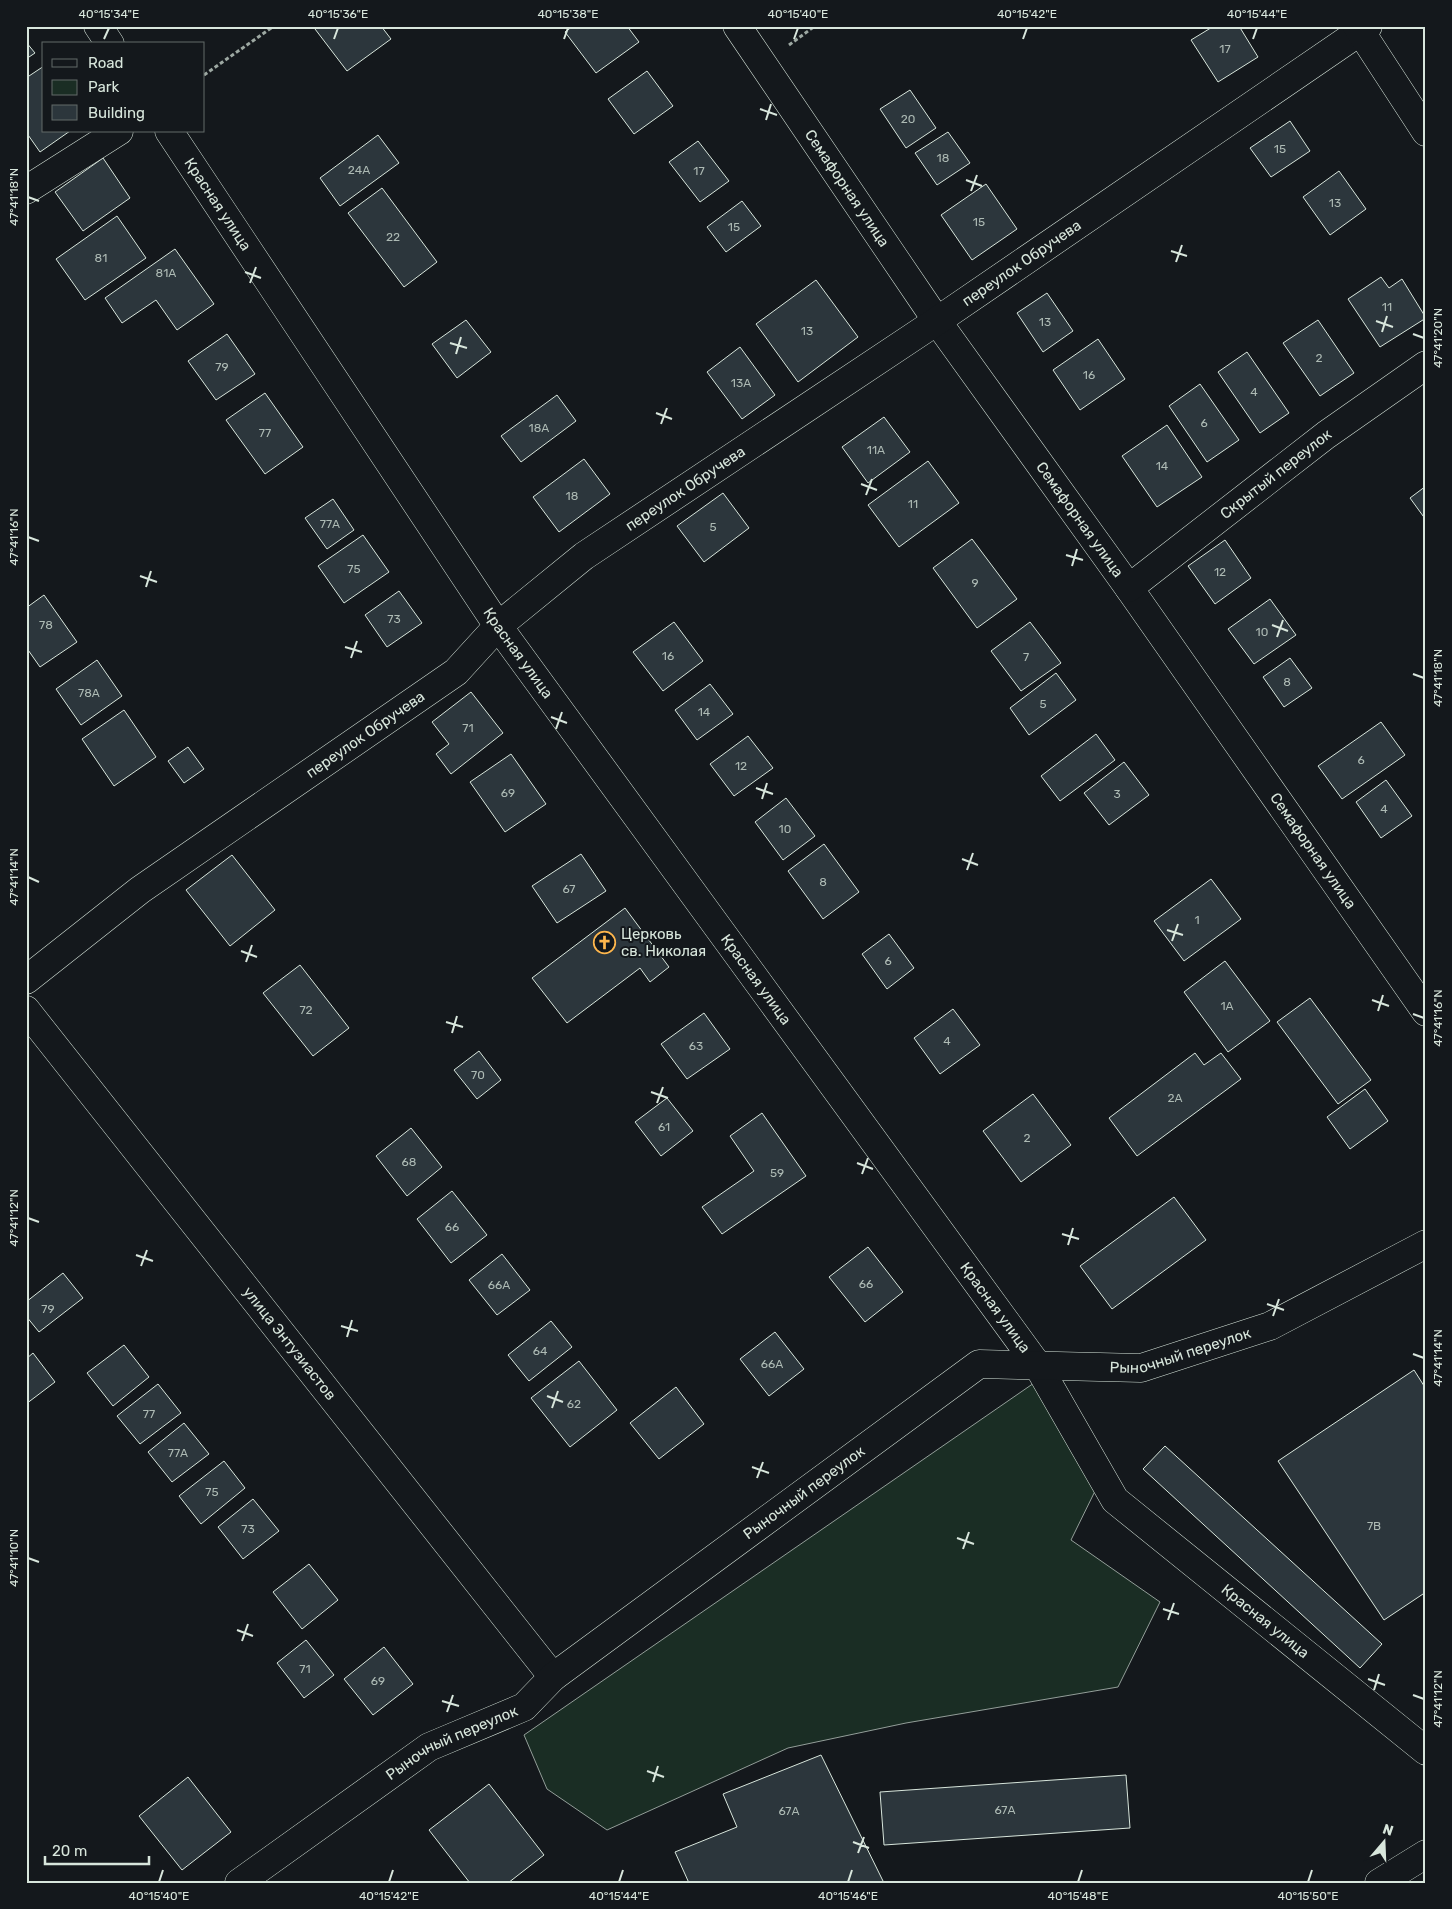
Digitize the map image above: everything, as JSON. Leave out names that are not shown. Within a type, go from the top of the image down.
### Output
[{"type":"street","points":[[98,26],[109,42]]},
{"type":"street","name":"Семафорная улица","points":[[737,26],[937,321],[1129,588],[1426,1012]]},
{"type":"street","points":[[1362,28],[1426,132]]},
{"type":"street","name":"переулок Обручева","points":[[26,980],[140,890],[456,672],[498,626],[584,556],[937,321],[1362,28]]},
{"type":"street","points":[[26,190],[117,132]]},
{"type":"street","name":"Красная улица","points":[[170,132],[498,626],[1038,1366],[1115,1500],[1426,1751]]},
{"type":"street","name":"Скрытый переулок","points":[[1129,588],[1326,435],[1426,365]]},
{"type":"street","name":"улица Энтузиастов","points":[[26,1010],[553,1677]]},
{"type":"street","name":"Рыночный переулок","points":[[239,1883],[429,1747],[524,1707],[553,1677],[979,1364],[1141,1368],[1270,1326],[1426,1244]]},
{"type":"street","points":[[1379,1883],[1426,1854]]},
{"type":"path","points":[[205,74],[274,26]]},
{"type":"green space","points":[[1034,1383],[1099,1483],[1071,1540],[1160,1602],[1118,1687],[906,1723],[788,1748],[607,1830],[547,1789],[524,1735]]},
{"type":"building","points":[[319,26],[381,26],[391,39],[347,71],[315,29]]},
{"type":"building","points":[[573,26],[627,26],[639,42],[596,73],[565,32]]},
{"type":"building","points":[[1214,26],[1239,26],[1258,57],[1218,82],[1191,40]]},
{"type":"building","points":[[26,42],[35,53],[26,59]]},
{"type":"building","points":[[42,67],[42,132],[69,132],[40,152],[26,132],[26,78]]},
{"type":"building","points":[[647,71],[673,106],[634,134],[608,99]]},
{"type":"building","points":[[910,90],[936,128],[906,148],[880,109]]},
{"type":"building","points":[[1290,121],[1310,151],[1271,177],[1250,148]]},
{"type":"building","points":[[948,132],[970,163],[937,185],[915,153]]},
{"type":"building","points":[[378,135],[399,163],[340,206],[320,178]]},
{"type":"building","points":[[698,141],[729,181],[700,202],[669,162]]},
{"type":"building","points":[[103,158],[130,198],[83,231],[55,192]]},
{"type":"building","points":[[1339,171],[1366,209],[1330,235],[1303,197]]},
{"type":"building","points":[[986,184],[1017,229],[972,260],[941,215]]},
{"type":"building","points":[[382,188],[437,262],[404,287],[348,213]]},
{"type":"building","points":[[742,201],[761,226],[726,252],[707,227]]},
{"type":"building","points":[[117,216],[146,258],[85,300],[56,259]]},
{"type":"building","points":[[175,249],[214,304],[177,330],[156,300],[122,323],[105,298]]},
{"type":"building","points":[[1381,277],[1389,288],[1402,279],[1426,318],[1380,347],[1348,299]]},
{"type":"building","points":[[816,280],[858,337],[798,382],[756,324]]},
{"type":"building","points":[[1047,293],[1073,331],[1043,352],[1017,313]]},
{"type":"building","points":[[466,320],[491,352],[457,378],[432,344]]},
{"type":"building","points":[[1318,320],[1354,373],[1320,396],[1283,343]]},
{"type":"building","points":[[227,334],[255,374],[216,400],[188,361]]},
{"type":"building","points":[[1098,339],[1125,379],[1080,410],[1053,370]]},
{"type":"building","points":[[740,347],[775,395],[742,419],[707,372]]},
{"type":"building","points":[[1247,352],[1289,413],[1260,433],[1218,372]]},
{"type":"building","points":[[1200,384],[1239,440],[1207,462],[1169,406]]},
{"type":"building","points":[[265,393],[303,447],[265,474],[226,420]]},
{"type":"building","points":[[557,395],[576,421],[521,462],[501,436]]},
{"type":"building","points":[[884,417],[910,452],[868,483],[842,447]]},
{"type":"building","points":[[1167,425],[1202,477],[1157,507],[1122,456]]},
{"type":"building","points":[[584,459],[610,494],[559,532],[533,497]]},
{"type":"building","points":[[928,461],[959,503],[899,547],[868,505]]},
{"type":"building","points":[[1426,486],[1426,520],[1410,498]]},
{"type":"building","points":[[723,493],[749,528],[704,562],[677,526]]},
{"type":"building","points":[[333,499],[354,530],[327,549],[305,518]]},
{"type":"building","points":[[363,535],[389,572],[344,603],[318,566]]},
{"type":"building","points":[[972,539],[1017,599],[977,628],[933,568]]},
{"type":"building","points":[[1225,540],[1251,578],[1215,604],[1188,566]]},
{"type":"building","points":[[399,591],[422,623],[387,647],[365,615]]},
{"type":"building","points":[[44,595],[77,642],[40,667],[26,647],[26,608]]},
{"type":"building","points":[[1270,599],[1296,635],[1254,664],[1228,629]]},
{"type":"building","points":[[674,622],[703,661],[663,691],[633,652]]},
{"type":"building","points":[[1030,622],[1061,663],[1021,691],[991,651]]},
{"type":"building","points":[[1290,658],[1312,688],[1284,707],[1263,677]]},
{"type":"building","points":[[97,660],[122,696],[81,725],[56,689]]},
{"type":"building","points":[[1056,673],[1076,700],[1029,735],[1010,708]]},
{"type":"building","points":[[710,684],[733,714],[697,740],[675,710]]},
{"type":"building","points":[[471,692],[503,733],[451,774],[436,754],[449,744],[432,722]]},
{"type":"building","points":[[124,710],[156,757],[114,786],[82,739]]},
{"type":"building","points":[[1381,722],[1405,755],[1342,799],[1318,766]]},
{"type":"building","points":[[1096,734],[1115,760],[1060,801],[1041,776]]},
{"type":"building","points":[[748,736],[773,768],[734,796],[710,764]]},
{"type":"building","points":[[188,747],[204,769],[184,783],[168,761]]},
{"type":"building","points":[[511,754],[546,804],[505,832],[470,782]]},
{"type":"building","points":[[1124,762],[1149,795],[1109,825],[1084,793]]},
{"type":"building","points":[[1386,780],[1412,816],[1381,838],[1356,802]]},
{"type":"building","points":[[786,798],[815,836],[783,860],[755,822]]},
{"type":"building","points":[[824,844],[859,892],[823,919],[788,871]]},
{"type":"building","points":[[581,854],[606,891],[557,923],[532,886]]},
{"type":"building","points":[[232,855],[275,910],[230,946],[186,890]]},
{"type":"building","points":[[1211,879],[1241,919],[1184,961],[1154,921]]},
{"type":"building","points":[[625,908],[669,967],[650,982],[640,968],[567,1023],[532,978]]},
{"type":"building","points":[[889,934],[914,968],[887,989],[862,954]]},
{"type":"building","points":[[1225,961],[1270,1021],[1228,1052],[1184,992]]},
{"type":"building","points":[[300,965],[349,1028],[313,1056],[263,993]]},
{"type":"building","points":[[1310,998],[1371,1080],[1338,1104],[1277,1022]]},
{"type":"building","points":[[953,1009],[980,1045],[940,1074],[914,1038]]},
{"type":"building","points":[[704,1013],[730,1049],[687,1079],[661,1044]]},
{"type":"building","points":[[479,1051],[501,1080],[477,1099],[454,1070]]},
{"type":"building","points":[[1195,1053],[1204,1065],[1221,1053],[1241,1079],[1137,1156],[1109,1118]]},
{"type":"building","points":[[1365,1089],[1388,1121],[1350,1149],[1327,1117]]},
{"type":"building","points":[[1033,1094],[1071,1145],[1021,1182],[983,1131]]},
{"type":"building","points":[[667,1098],[693,1131],[661,1156],[635,1122]]},
{"type":"building","points":[[762,1113],[806,1176],[722,1234],[702,1207],[754,1171],[730,1136]]},
{"type":"building","points":[[411,1128],[442,1167],[407,1196],[376,1156]]},
{"type":"building","points":[[452,1191],[487,1235],[451,1263],[417,1219]]},
{"type":"building","points":[[1174,1197],[1206,1240],[1112,1309],[1080,1266]]},
{"type":"building","points":[[868,1247],[903,1292],[865,1322],[829,1277]]},
{"type":"building","points":[[502,1254],[530,1290],[497,1315],[469,1280]]},
{"type":"building","points":[[63,1273],[83,1298],[39,1332],[26,1316],[26,1302]]},
{"type":"building","points":[[551,1321],[572,1347],[529,1381],[508,1355]]},
{"type":"building","points":[[775,1332],[804,1369],[769,1396],[740,1359]]},
{"type":"building","points":[[124,1345],[149,1377],[113,1406],[87,1373]]},
{"type":"building","points":[[33,1353],[55,1382],[26,1404],[26,1359]]},
{"type":"building","points":[[579,1361],[617,1410],[570,1447],[531,1398]]},
{"type":"building","points":[[1414,1370],[1426,1389],[1426,1592],[1384,1620],[1278,1461]]},
{"type":"building","points":[[158,1384],[181,1413],[140,1444],[117,1416]]},
{"type":"building","points":[[676,1387],[704,1424],[659,1459],[630,1423]]},
{"type":"building","points":[[184,1423],[209,1454],[172,1482],[148,1452]]},
{"type":"building","points":[[1165,1446],[1382,1644],[1360,1668],[1143,1469]]},
{"type":"building","points":[[224,1461],[245,1488],[201,1524],[179,1496]]},
{"type":"building","points":[[253,1499],[279,1531],[243,1559],[218,1527]]},
{"type":"building","points":[[309,1564],[338,1600],[302,1629],[273,1592]]},
{"type":"building","points":[[306,1640],[334,1675],[304,1698],[277,1663]]},
{"type":"building","points":[[384,1647],[413,1684],[373,1715],[344,1679]]},
{"type":"building","points":[[821,1755],[884,1883],[689,1883],[675,1852],[737,1827],[723,1794]]},
{"type":"building","points":[[1126,1775],[1130,1828],[884,1845],[880,1792]]},
{"type":"building","points":[[188,1777],[231,1832],[182,1870],[139,1816]]},
{"type":"building","points":[[489,1784],[544,1855],[508,1883],[470,1883],[429,1830]]},
{"type":"place","name":"Церковь св. Николая","points":[[605,943]]}]
